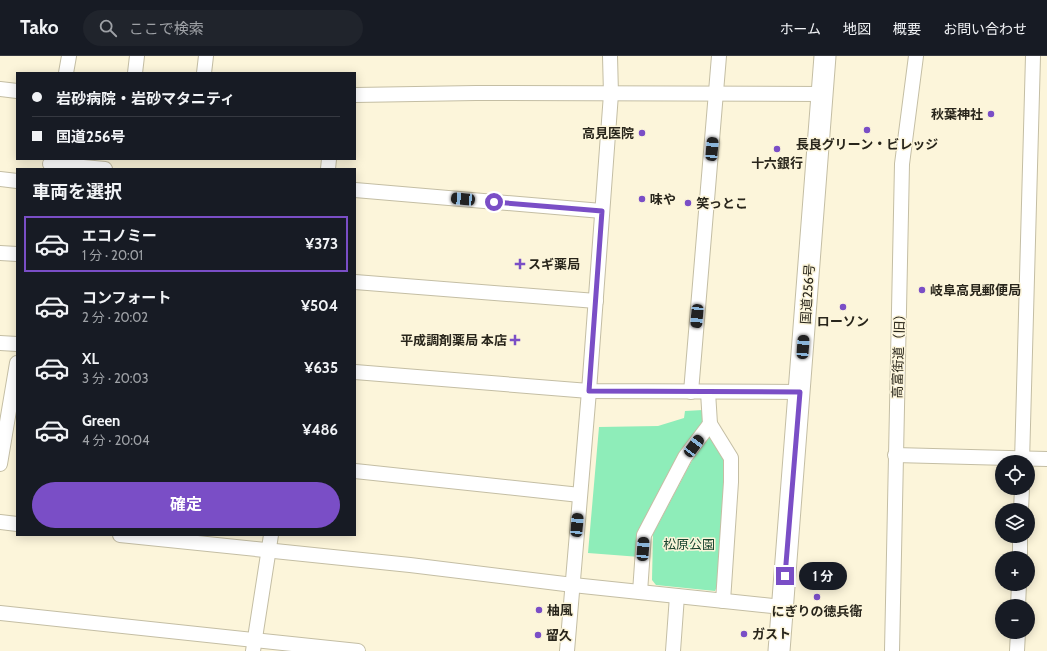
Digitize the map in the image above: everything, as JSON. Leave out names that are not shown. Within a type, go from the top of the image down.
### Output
[{"type":"highway","name":"国道256号","points":[[779,651],[825,56]]},
{"type":"street","points":[[66,72],[69,56]]},
{"type":"street","points":[[135,72],[137,56]]},
{"type":"street","points":[[204,72],[206,56]]},
{"type":"street","points":[[567,651],[589,391],[611,94],[610,56]]},
{"type":"street","points":[[691,392],[719,56]]},
{"type":"street","name":"高富街道（旧）","points":[[892,651],[902,164],[916,56]]},
{"type":"street","points":[[1022,455],[1033,56]]},
{"type":"street","points":[[0,89],[16,91]]},
{"type":"street","points":[[356,95],[476,93],[716,95],[822,94]]},
{"type":"street","points":[[50,164],[94,168]]},
{"type":"street","points":[[0,179],[16,181]]},
{"type":"street","points":[[356,190],[602,211]]},
{"type":"street","points":[[0,253],[16,254]]},
{"type":"street","points":[[356,282],[596,301]]},
{"type":"street","points":[[0,343],[16,344]]},
{"type":"street","points":[[0,464],[7,434],[16,370]]},
{"type":"street","points":[[356,372],[589,391],[800,392]]},
{"type":"street","points":[[708,392],[710,424],[731,458],[731,482],[723,601]]},
{"type":"street","points":[[640,592],[644,535],[685,458],[710,424]]},
{"type":"street","points":[[895,455],[995,459]]},
{"type":"street","points":[[1035,459],[1047,459]]},
{"type":"street","points":[[356,471],[580,495]]},
{"type":"street","points":[[0,522],[16,524]]},
{"type":"street","points":[[129,536],[410,565],[573,585],[782,607]]},
{"type":"street","points":[[254,645],[271,536]]},
{"type":"street","points":[[673,651],[677,596]]},
{"type":"street","points":[[0,613],[254,645],[358,651]]},
{"type":"street","points":[[1017,651],[1018,639]]},
{"type":"green space","points":[[703,410],[705,424],[640,557],[588,553],[599,427],[658,426],[684,418],[685,411]]},
{"type":"green space","name":"松原公園","points":[[707,435],[713,436],[732,464],[723,573],[715,591],[656,585],[652,580],[653,534]]},
{"type":"place","name":"秋葉神社","points":[[991,114]]},
{"type":"place","name":"長良グリーン・ビレッジ","points":[[867,130]]},
{"type":"place","name":"高見医院","points":[[642,133]]},
{"type":"place","name":"十六銀行","points":[[777,149]]},
{"type":"place","name":"味や","points":[[642,199]]},
{"type":"place","name":"笑っとこ","points":[[688,203]]},
{"type":"place","name":"スギ薬局","points":[[520,264]]},
{"type":"place","name":"岐阜高見郵便局","points":[[922,290]]},
{"type":"place","name":"ローソン","points":[[843,307]]},
{"type":"place","name":"平成調剤薬局 本店","points":[[515,340]]},
{"type":"place","name":"にぎりの徳兵衛","points":[[817,597]]},
{"type":"place","name":"柚風","points":[[539,610]]},
{"type":"place","name":"ガスト","points":[[744,634]]},
{"type":"place","name":"留久","points":[[538,635]]},
{"type":"route","points":[[494,202],[602,211],[589,391],[800,392],[785,576]]}]
